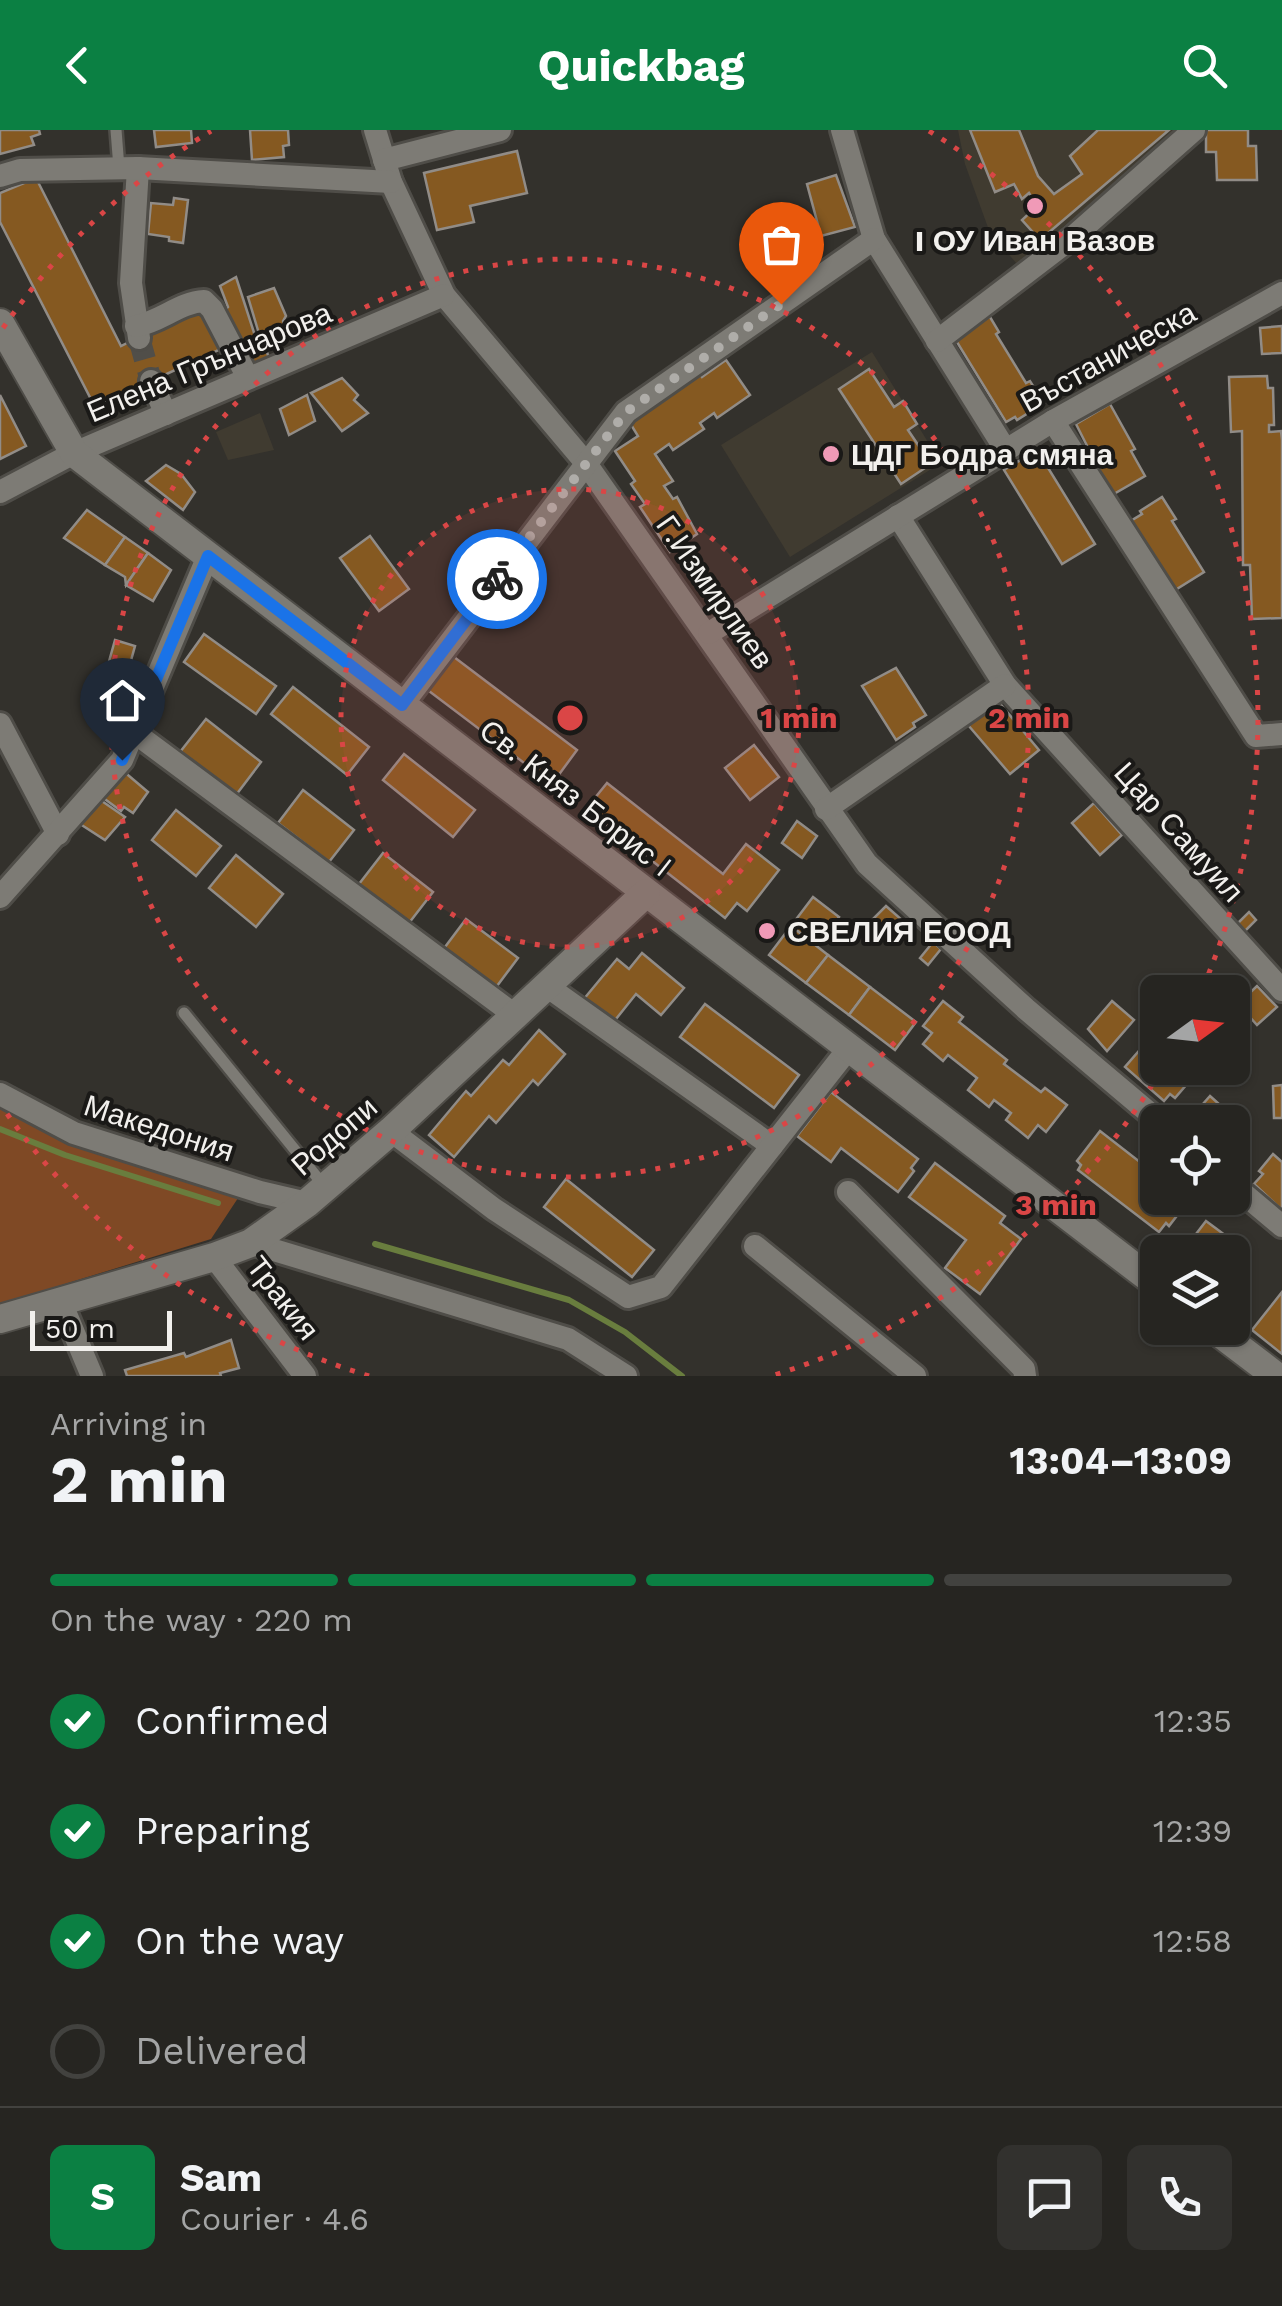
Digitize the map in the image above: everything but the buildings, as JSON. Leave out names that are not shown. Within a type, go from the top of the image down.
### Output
[{"type":"street","name":"Г.Измирлиев","points":[[375,130],[387,171],[444,294],[585,462],[867,864],[1026,1009],[1140,1105]]},
{"type":"street","points":[[0,176],[20,170],[128,168],[387,171],[500,130]]},
{"type":"street","points":[[842,130],[874,239],[1005,450]]},
{"type":"street","points":[[937,341],[1072,237],[1194,130]]},
{"type":"street","points":[[128,168],[131,284],[138,332],[194,301],[204,301],[248,378]]},
{"type":"street","points":[[402,705],[626,412],[874,239]]},
{"type":"street","name":"Елена Грънчарова","points":[[0,492],[74,453],[444,294]]},
{"type":"street","name":"Въстаническа","points":[[708,633],[1053,421],[1282,294]]},
{"type":"street","name":"Св. Княз Борис I","points":[[0,323],[74,453],[1140,1271]]},
{"type":"street","points":[[151,381],[166,414]]},
{"type":"street","points":[[1053,421],[1256,736],[1282,734]]},
{"type":"street","name":"Цар Самуил","points":[[898,516],[1005,685],[1282,990]]},
{"type":"street","points":[[0,897],[122,760],[208,556]]},
{"type":"street","points":[[826,808],[1005,685]]},
{"type":"street","points":[[0,724],[58,834]]},
{"type":"street","points":[[135,733],[516,1016]]},
{"type":"street","name":"Родопи","points":[[0,1320],[250,1243],[316,1195],[391,1131],[646,893]]},
{"type":"street","points":[[548,986],[772,1146]]},
{"type":"street","points":[[391,1131],[494,1209],[628,1297],[661,1286],[850,1048]]},
{"type":"street","name":"Македония","points":[[0,1094],[74,1133],[260,1192],[316,1195]]},
{"type":"street","points":[[848,1192],[1024,1370],[1024,1376]]},
{"type":"street","points":[[1250,1199],[1282,1226]]},
{"type":"street","points":[[250,1243],[568,1340],[626,1376]]},
{"type":"street","points":[[755,1246],[915,1376]]},
{"type":"street","name":"Тракия","points":[[214,1257],[305,1376]]},
{"type":"street","points":[[60,1302],[92,1376]]},
{"type":"street","points":[[1235,1345],[1276,1376]]},
{"type":"lane","points":[[116,130],[128,168]]},
{"type":"lane","points":[[184,1013],[316,1195]]},
{"type":"shaded area","name":"I ОУ Иван Вазов","points":[[958,130],[1178,130],[1018,265],[990,233],[965,164]]},
{"type":"shaded area","name":"ЦДГ Бодра смяна","points":[[872,352],[941,463],[790,557],[721,445]]},
{"type":"shaded area","points":[[260,413],[274,450],[228,460],[216,432]]},
{"type":"shaded area","points":[[0,1107],[53,1137],[128,1162],[242,1192],[211,1239],[0,1304]]},
{"type":"waterway","points":[[0,1129],[65,1155],[218,1203]]},
{"type":"waterway","points":[[375,1244],[569,1300],[625,1332],[682,1376]]},
{"type":"tunnel","points":[[139,338],[151,381]]},
{"type":"way so far","points":[[497,579],[626,412],[781,304]]},
{"type":"place","name":"I ОУ Иван Вазов","points":[[1035,206]]},
{"type":"place","name":"ЦДГ Бодра смяна","points":[[831,454]]},
{"type":"place","name":"СВЕЛИЯ ЕООД","points":[[767,931]]},
{"type":"route","points":[[122,760],[208,556],[402,705],[497,579]]}]
